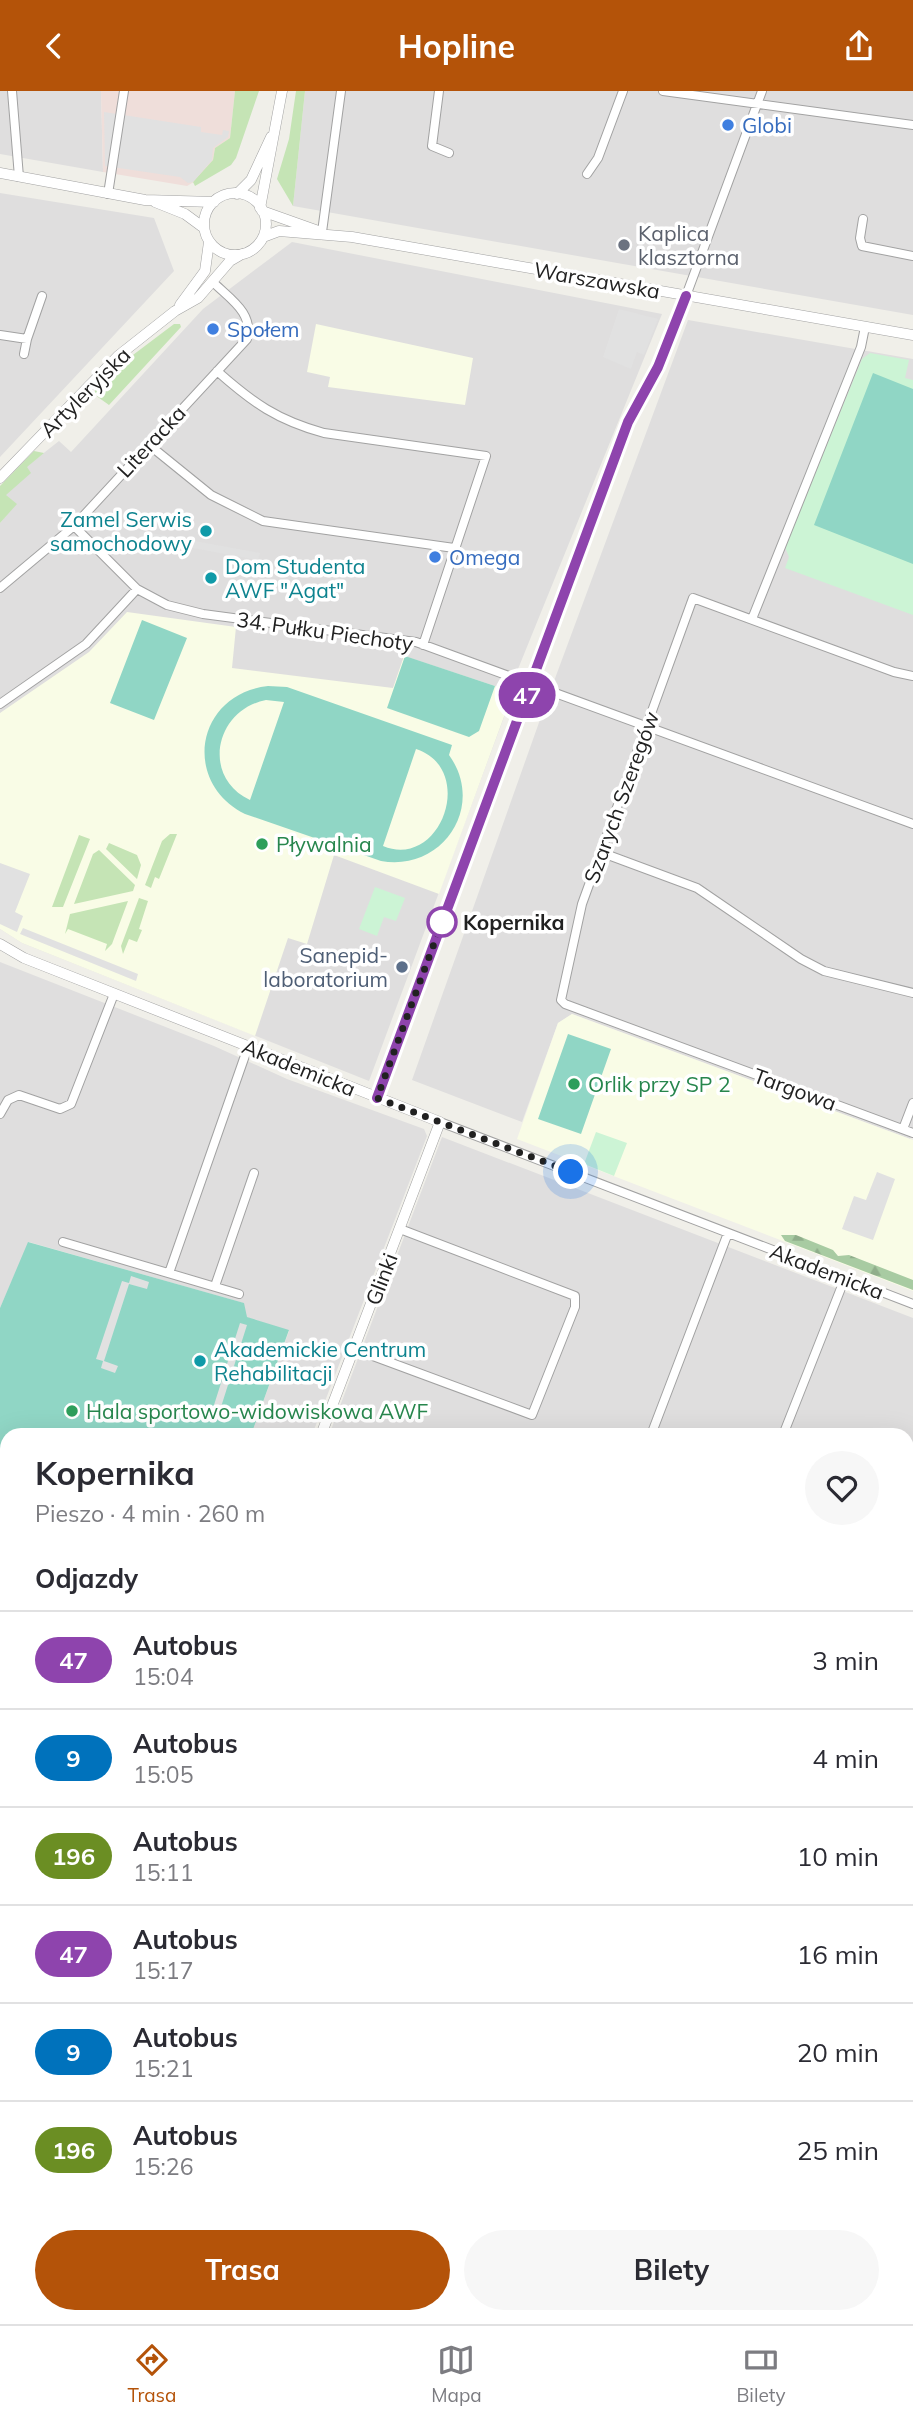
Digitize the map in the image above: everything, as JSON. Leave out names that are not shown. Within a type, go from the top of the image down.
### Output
[{"type":"street","points":[[12,91],[19,177]]},
{"type":"street","points":[[108,194],[124,91]]},
{"type":"street","points":[[261,209],[251,199],[237,194],[225,195],[214,202],[206,214],[204,228],[209,241],[224,253],[242,254],[254,248],[263,237],[265,226],[261,209],[282,91]]},
{"type":"street","points":[[322,232],[341,91]]},
{"type":"street","points":[[439,91],[432,146],[449,153]]},
{"type":"street","points":[[587,174],[598,157],[623,91]]},
{"type":"street","points":[[663,91],[913,125]]},
{"type":"street","points":[[377,1098],[628,422],[658,367],[762,91]]},
{"type":"street","points":[[237,194],[251,180],[276,127]]},
{"type":"street","points":[[0,173],[151,201],[214,202]]},
{"type":"street","points":[[151,201],[186,214],[204,228]]},
{"type":"street","name":"Warszawska","points":[[261,209],[322,232]]},
{"type":"street","points":[[863,219],[860,238],[862,246],[913,256]]},
{"type":"street","name":"Warszawska","points":[[263,237],[279,231],[322,232],[913,335]]},
{"type":"street","name":"Artyleryjska","points":[[175,311],[205,271],[209,241]]},
{"type":"street","name":"Artyleryjska","points":[[0,478],[118,356],[175,311],[198,298],[214,283],[230,261],[242,254]]},
{"type":"street","name":"Literacka","points":[[0,588],[74,526],[247,339],[250,325],[247,315],[214,283]]},
{"type":"street","points":[[24,354],[42,296]]},
{"type":"street","points":[[865,327],[861,347],[752,619],[894,672],[913,675]]},
{"type":"street","points":[[0,335],[27,339]]},
{"type":"street","points":[[217,371],[256,405],[301,427],[324,433],[486,456],[423,645]]},
{"type":"street","points":[[148,444],[211,495],[264,521],[454,548]]},
{"type":"street","name":"34. Pułku Piechoty","points":[[74,526],[136,589],[160,603],[203,614],[423,645],[913,824]]},
{"type":"street","points":[[0,704],[86,644],[136,589]]},
{"type":"street","name":"Szarych Szeregów","points":[[561,1000],[582,904],[693,598],[752,619]]},
{"type":"street","points":[[600,852],[697,888],[720,901],[801,959],[824,971],[913,993]]},
{"type":"street","name":"Akademicka","points":[[0,944],[24,958],[377,1098],[913,1304]]},
{"type":"street","points":[[0,1114],[8,1100],[19,1095],[60,1109],[71,1104],[114,994]]},
{"type":"street","name":"Targowa","points":[[561,1000],[565,1004],[913,1133]]},
{"type":"street","points":[[169,1273],[248,1047]]},
{"type":"street","points":[[902,1129],[913,1103]]},
{"type":"street","name":"Glinki","points":[[324,1428],[440,1122]]},
{"type":"street","points":[[215,1286],[254,1173]]},
{"type":"street","points":[[354,1349],[532,1415],[575,1307],[575,1296],[400,1229]]},
{"type":"street","points":[[654,1428],[728,1233]]},
{"type":"street","points":[[63,1242],[239,1294]]},
{"type":"street","points":[[786,1428],[845,1278]]},
{"type":"shaded area","points":[[0,91],[101,91],[103,172],[0,154]]},
{"type":"shaded area","points":[[101,91],[235,91],[230,138],[215,148],[213,160],[197,180],[187,186],[103,172]]},
{"type":"shaded area","points":[[305,91],[913,91],[913,315],[293,206]]},
{"type":"shaded area","points":[[104,112],[201,127],[201,132],[222,135],[223,130],[229,131],[228,137],[213,148],[212,160],[193,182],[188,183],[180,177],[105,166]]},
{"type":"shaded area","points":[[0,193],[154,218],[174,271],[0,457]]},
{"type":"shaded area","points":[[292,242],[662,314],[518,669],[513,693],[369,1081],[22,943],[0,929],[0,523],[16,504],[5,495],[30,472],[26,467],[59,441],[71,452],[203,309]]},
{"type":"shaded area","points":[[619,309],[658,319],[644,355],[637,352],[631,369],[603,357]]},
{"type":"shaded area","points":[[688,320],[913,359],[913,1132],[910,1139],[572,1014],[558,1023],[522,1122],[412,1080],[547,700]]},
{"type":"shaded area","points":[[316,324],[473,358],[465,405],[328,387],[330,377],[307,372]]},
{"type":"shaded area","points":[[140,531],[260,553],[258,560],[139,538]]},
{"type":"shaded area","points":[[127,612],[236,627],[232,668],[393,688],[404,656],[513,692],[439,894],[334,855],[307,944],[288,938],[255,1036],[22,943],[0,929],[0,713],[89,652]]},
{"type":"shaded area","points":[[0,863],[30,874],[15,912],[23,916],[17,932],[0,924]]},
{"type":"shaded area","points":[[23,928],[138,974],[136,981],[20,934]]},
{"type":"shaded area","points":[[0,962],[214,1046],[287,1079],[424,1129],[427,1136],[315,1428],[254,1428],[289,1331],[246,1317],[243,1303],[29,1242],[0,1308]]},
{"type":"shaded area","points":[[572,1014],[913,1140],[913,1291],[517,1139],[558,1023]]},
{"type":"shaded area","points":[[442,1137],[913,1318],[913,1428],[332,1428]]},
{"type":"shaded area","points":[[877,1172],[895,1179],[873,1240],[842,1229],[854,1196],[866,1200]]},
{"type":"shaded area","points":[[131,1276],[149,1282],[147,1289],[129,1284],[104,1361],[118,1366],[115,1373],[101,1368],[103,1361],[96,1359],[122,1281],[129,1283]]},
{"type":"shaded area","points":[[240,1323],[247,1325],[221,1407],[214,1405]]},
{"type":"green space","points":[[235,91],[259,91],[236,158],[231,165],[195,186],[193,182],[213,160],[215,148],[230,138]]},
{"type":"green space","points":[[296,91],[305,91],[293,206],[277,179],[289,139]]},
{"type":"green space","points":[[174,324],[180,324],[181,327],[109,405],[95,395],[95,390],[125,361]]},
{"type":"green space","points":[[870,353],[909,360],[905,378],[913,380],[913,615],[785,568],[789,557],[785,547],[862,359]]},
{"type":"green space","points":[[873,373],[913,389],[913,564],[814,525]]},
{"type":"green space","points":[[34,451],[44,453],[27,467],[31,473],[6,495],[17,504],[0,523],[0,486]]},
{"type":"green space","points":[[142,620],[187,638],[154,720],[110,703]]},
{"type":"green space","points":[[405,656],[495,686],[479,731],[469,737],[387,708]]},
{"type":"green space","points":[[268,686],[287,687],[452,745],[449,755],[459,775],[463,795],[460,814],[452,831],[440,846],[423,856],[403,862],[381,861],[245,814],[225,800],[211,782],[205,762],[205,741],[212,722],[225,705],[244,692]],"holes":[[[266,700],[284,702],[250,800],[235,790],[225,776],[220,761],[220,745],[235,717],[249,706]],[[416,749],[434,760],[445,776],[448,795],[444,814],[435,831],[421,844],[404,850],[383,846]]]},
{"type":"green space","points":[[170,834],[177,834],[159,879],[155,877],[151,888],[145,885],[162,841]]},
{"type":"green space","points":[[79,835],[90,839],[63,907],[52,907]]},
{"type":"green space","points":[[109,843],[137,855],[141,865],[137,879],[106,849]]},
{"type":"green space","points":[[99,850],[135,885],[133,891],[74,904],[93,854]]},
{"type":"green space","points":[[375,887],[405,898],[396,921],[384,917],[377,936],[359,929]]},
{"type":"green space","points":[[139,898],[148,901],[139,929],[142,930],[137,942],[129,939],[123,954],[121,946]]},
{"type":"green space","points":[[128,901],[112,944],[105,951],[107,944],[68,929],[65,934],[70,914]]},
{"type":"green space","name":"Orlik przy SP 2","points":[[568,1034],[611,1049],[581,1134],[538,1119]]},
{"type":"green space","points":[[596,1132],[627,1143],[614,1176],[584,1164]]},
{"type":"green space","points":[[781,1235],[796,1235],[833,1250],[838,1256],[849,1255],[913,1280],[913,1290],[785,1241]]},
{"type":"green space","points":[[28,1242],[244,1303],[247,1317],[289,1330],[254,1428],[0,1428],[0,1308]]},
{"type":"bus line","name":"47","points":[[377,1098],[628,422],[658,367],[680,305],[686,296]]},
{"type":"place","name":"Globi","points":[[728,125]]},
{"type":"place","name":"Kaplica klasztorna","points":[[624,245]]},
{"type":"place","name":"Społem","points":[[213,329]]},
{"type":"place","name":"Zamel Serwis samochodowy","points":[[206,531]]},
{"type":"place","name":"Omega","points":[[435,557]]},
{"type":"place","name":"Dom Studenta AWF \"Agat\"","points":[[211,578]]},
{"type":"place","name":"Pływalnia","points":[[262,844]]},
{"type":"place","name":"Kopernika","points":[[442,922]]},
{"type":"place","name":"Sanepid- laboratorium","points":[[402,967]]},
{"type":"place","name":"Orlik przy SP 2","points":[[574,1084]]},
{"type":"place","name":"Akademickie Centrum Rehabilitacji","points":[[200,1361]]},
{"type":"place","name":"Hala sportowo-widowiskowa AWF","points":[[72,1411]]},
{"type":"route","points":[[442,922],[377,1098],[571,1172]]}]
